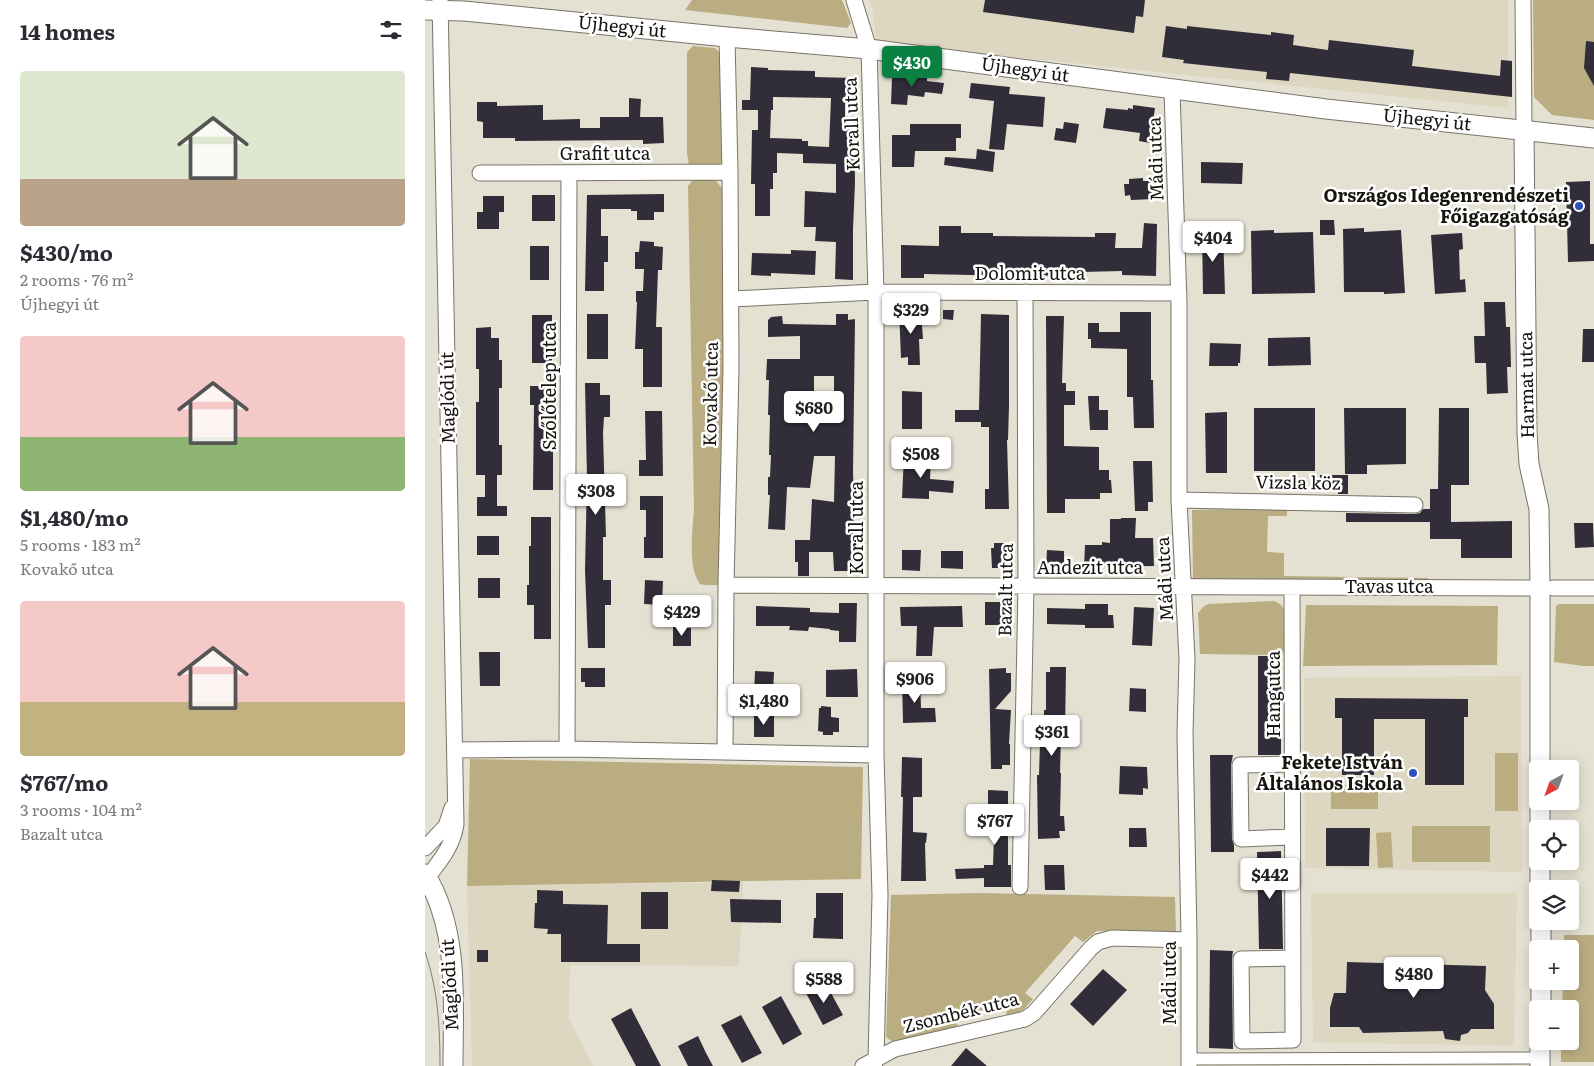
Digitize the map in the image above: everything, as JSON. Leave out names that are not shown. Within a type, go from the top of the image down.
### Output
[{"type":"street","name":"Korall utca","points":[[854,0],[862,21],[869,49],[876,292],[876,755],[879,895],[871,1064]]},
{"type":"street","name":"Harmat utca","points":[[1523,0],[1527,433],[1529,464],[1539,509],[1547,588],[1540,760]]},
{"type":"street","name":"Újhegyi út","points":[[435,7],[727,37],[869,49],[1326,109],[1594,138]]},
{"type":"street","name":"Maglódi út","points":[[435,7],[456,824],[455,835],[450,845],[426,876],[440,906],[450,944],[453,985],[453,1066]]},
{"type":"street","name":"Kovakő utca","points":[[725,752],[726,585],[731,369],[727,37]]},
{"type":"street","name":"Mádi utca","points":[[1172,90],[1179,293],[1179,500],[1187,659],[1185,734],[1189,1062]]},
{"type":"street","name":"Grafit utca","points":[[480,173],[730,172]]},
{"type":"street","name":"Szőlőtelep utca","points":[[567,749],[569,173]]},
{"type":"street","name":"Dolomit utca","points":[[731,299],[876,292],[1179,293]]},
{"type":"street","name":"Bazalt utca","points":[[1020,887],[1026,586],[1025,292]]},
{"type":"street","name":"Vizsla köz","points":[[1179,500],[1415,505]]},
{"type":"street","name":"Andezit utca","points":[[726,585],[876,587],[1184,586]]},
{"type":"street","name":"Tavas utca","points":[[1184,586],[1594,588]]},
{"type":"street","name":"Hang utca","points":[[1292,587],[1292,837],[1293,958],[1293,1040],[1242,1041],[1241,959],[1293,958]]},
{"type":"street","points":[[455,750],[567,749],[876,755]]},
{"type":"street","points":[[1292,764],[1241,765],[1241,839],[1292,837]]},
{"type":"street","name":"Maglódi út","points":[[425,848],[445,826],[451,815],[455,797]]},
{"type":"street","name":"Zsombék utca","points":[[871,1064],[895,1049],[1025,1019],[1034,1013],[1091,948],[1101,940],[1121,937],[1189,940]]},
{"type":"street","points":[[1189,1062],[1535,1062]]},
{"type":"shaded area","points":[[692,0],[842,0],[851,23],[847,28],[685,10]]},
{"type":"shaded area","points":[[869,0],[1508,0],[1508,108],[877,43]]},
{"type":"shaded area","points":[[1533,0],[1594,0],[1594,120],[1552,115],[1534,97]]},
{"type":"shaded area","points":[[693,46],[715,48],[719,52],[721,62],[723,157],[721,163],[714,166],[689,166],[687,153],[687,52]]},
{"type":"shaded area","points":[[693,180],[715,180],[722,188],[722,555],[720,585],[700,584],[693,568],[692,558],[694,508],[688,186]]},
{"type":"shaded area","points":[[1287,508],[1287,516],[1268,516],[1267,552],[1284,553],[1284,576],[1428,578],[1428,585],[1193,583],[1192,510]]},
{"type":"shaded area","points":[[1273,601],[1280,604],[1285,611],[1286,651],[1281,655],[1200,654],[1198,613],[1203,607],[1208,604]]},
{"type":"shaded area","points":[[1559,604],[1594,604],[1594,666],[1554,662],[1556,606]]},
{"type":"shaded area","points":[[1306,605],[1498,606],[1497,665],[1303,666]]},
{"type":"shaded area","name":"Fekete István Általános Iskola","points":[[1521,676],[1522,872],[1305,868],[1304,678]]},
{"type":"shaded area","points":[[1495,753],[1518,753],[1518,811],[1495,811]]},
{"type":"shaded area","points":[[470,759],[863,767],[861,879],[467,886]]},
{"type":"shaded area","points":[[1331,785],[1378,786],[1378,809],[1331,809]]},
{"type":"shaded area","points":[[1412,826],[1490,826],[1490,862],[1412,862]]},
{"type":"shaded area","points":[[1391,832],[1393,867],[1378,868],[1376,833]]},
{"type":"shaded area","points":[[743,882],[739,966],[570,965],[569,1019],[593,1066],[472,1066],[467,886]]},
{"type":"shaded area","points":[[977,893],[1175,897],[1176,933],[1097,931],[1083,942],[1075,936],[1025,993],[1033,999],[1023,1010],[1007,1016],[1005,1005],[956,1018],[958,1027],[893,1042],[886,1037],[891,895]]},
{"type":"shaded area","points":[[1311,893],[1517,893],[1514,1046],[1313,1042]]},
{"type":"shaded area","points":[[1564,935],[1594,935],[1594,1062],[1561,1062],[1561,1050],[1579,1050],[1579,1000],[1562,1000],[1563,990],[1579,990],[1579,940],[1564,940]]},
{"type":"building","points":[[985,0],[1145,0],[1143,17],[1136,16],[1134,33],[983,12]]},
{"type":"building","points":[[1166,26],[1187,29],[1187,26],[1271,35],[1271,32],[1294,35],[1293,45],[1328,50],[1329,40],[1414,50],[1412,66],[1500,76],[1501,60],[1512,61],[1512,97],[1290,73],[1289,81],[1266,79],[1267,72],[1183,63],[1184,60],[1162,57]]},
{"type":"building","points":[[1586,41],[1594,42],[1594,86],[1584,68]]},
{"type":"building","points":[[751,67],[768,68],[768,70],[815,71],[815,77],[855,78],[855,96],[850,96],[850,101],[845,101],[845,124],[854,124],[853,280],[835,279],[836,242],[815,241],[816,227],[804,227],[805,191],[836,193],[836,164],[803,163],[803,154],[777,153],[777,173],[773,173],[773,189],[770,189],[770,216],[755,216],[755,184],[751,184],[752,130],[758,130],[758,110],[742,110],[742,100],[750,100]],"holes":[[[773,97],[831,98],[829,147],[808,146],[808,141],[802,141],[802,139],[770,138]]]},
{"type":"building","points":[[895,74],[927,78],[927,81],[944,83],[942,94],[925,92],[924,97],[908,95],[907,105],[891,104],[892,77]]},
{"type":"building","points":[[971,83],[1010,87],[1009,94],[1045,97],[1043,127],[1007,124],[1004,150],[989,149],[994,101],[969,98]]},
{"type":"building","points":[[629,98],[641,99],[640,117],[663,117],[664,143],[643,144],[643,140],[515,141],[515,138],[483,138],[483,122],[477,121],[477,102],[497,102],[497,106],[543,105],[543,120],[580,119],[580,128],[600,128],[600,117],[629,117]]},
{"type":"building","points":[[1133,105],[1155,108],[1150,143],[1139,141],[1140,133],[1103,128],[1106,108],[1128,110],[1128,108],[1133,109]]},
{"type":"building","points":[[1064,122],[1079,124],[1076,143],[1054,140],[1056,128],[1063,129]]},
{"type":"building","points":[[910,124],[961,124],[961,138],[956,138],[956,151],[915,151],[914,167],[892,167],[892,135],[910,135]]},
{"type":"building","points":[[977,149],[995,152],[993,172],[944,165],[945,157],[976,159]]},
{"type":"building","points":[[1201,162],[1243,163],[1242,184],[1201,183]]},
{"type":"building","points":[[1143,178],[1143,181],[1153,181],[1154,199],[1131,200],[1130,195],[1125,196],[1124,184],[1129,184],[1129,179]]},
{"type":"building","points":[[1590,181],[1590,244],[1594,244],[1594,261],[1568,262],[1566,182]]},
{"type":"building","points":[[664,194],[664,212],[654,212],[654,220],[637,220],[637,211],[631,211],[631,209],[601,209],[601,236],[608,236],[608,262],[604,262],[604,291],[585,291],[587,195]]},
{"type":"building","points":[[532,195],[555,195],[555,221],[532,221]]},
{"type":"building","points":[[483,196],[504,196],[504,212],[499,212],[499,229],[477,229],[477,212],[483,212]]},
{"type":"building","points":[[1320,220],[1334,220],[1335,235],[1320,235]]},
{"type":"building","points":[[1144,223],[1157,224],[1156,276],[1122,275],[1122,271],[1081,272],[1081,275],[1020,276],[924,274],[924,278],[901,278],[901,245],[939,246],[939,226],[961,226],[961,233],[993,233],[993,236],[1095,237],[1095,233],[1116,233],[1115,248],[1142,248]]},
{"type":"building","points":[[1364,228],[1364,232],[1401,230],[1405,293],[1344,292],[1343,229]]},
{"type":"building","points":[[1274,230],[1274,233],[1313,232],[1315,293],[1252,294],[1251,231]]},
{"type":"building","points":[[1223,231],[1225,294],[1203,294],[1202,232]]},
{"type":"building","points":[[1462,233],[1463,249],[1459,250],[1460,280],[1465,279],[1466,292],[1435,294],[1431,235]]},
{"type":"building","points":[[640,241],[654,242],[654,246],[663,247],[662,270],[658,270],[656,327],[662,327],[662,387],[643,387],[643,349],[635,349],[636,291],[643,291],[644,269],[635,269],[635,252],[639,252]]},
{"type":"building","points":[[530,246],[549,246],[549,280],[530,280]]},
{"type":"building","points":[[791,250],[816,251],[815,275],[771,273],[771,276],[751,275],[752,253],[791,254]]},
{"type":"building","points":[[1484,302],[1505,302],[1506,327],[1510,327],[1511,367],[1507,367],[1508,393],[1487,394],[1486,363],[1475,363],[1474,336],[1485,336]]},
{"type":"building","points":[[899,310],[921,311],[923,339],[919,339],[920,365],[908,365],[908,357],[901,358]]},
{"type":"building","points":[[943,310],[954,310],[953,320],[943,319]]},
{"type":"building","points":[[1120,312],[1151,312],[1151,380],[1153,380],[1154,428],[1134,428],[1133,397],[1127,397],[1127,349],[1091,348],[1091,339],[1088,339],[1088,323],[1099,323],[1099,332],[1120,332]]},
{"type":"building","points":[[587,314],[608,314],[608,359],[587,359]]},
{"type":"building","points":[[836,314],[848,314],[848,320],[855,319],[854,534],[851,534],[852,571],[834,571],[833,552],[809,552],[809,576],[798,576],[798,562],[795,562],[795,540],[810,540],[812,499],[834,502],[835,456],[814,456],[810,488],[787,487],[785,530],[768,529],[770,495],[768,495],[768,477],[770,477],[771,455],[769,455],[770,415],[768,415],[769,380],[766,380],[767,359],[800,359],[800,336],[768,337],[768,320],[771,317],[782,316],[783,324],[836,325]],"holes":[[[814,376],[834,376],[834,399],[814,396]]]},
{"type":"building","points":[[981,314],[1009,315],[1007,440],[1009,509],[985,509],[985,489],[989,489],[989,427],[981,427],[981,422],[955,422],[955,410],[979,410]]},
{"type":"building","points":[[532,315],[552,315],[552,363],[532,363]]},
{"type":"building","points":[[1046,316],[1064,316],[1062,383],[1066,383],[1066,391],[1075,391],[1075,405],[1064,405],[1064,446],[1099,447],[1099,470],[1109,470],[1109,480],[1111,480],[1112,493],[1100,493],[1100,499],[1065,499],[1065,513],[1047,513]]},
{"type":"building","points":[[491,327],[491,338],[499,338],[499,360],[502,360],[502,388],[499,388],[499,445],[502,445],[502,475],[497,475],[497,506],[507,506],[507,516],[477,516],[477,497],[485,497],[485,475],[476,475],[476,402],[479,402],[479,369],[476,369],[476,328]]},
{"type":"building","points":[[1583,329],[1594,329],[1594,362],[1582,362]]},
{"type":"building","points":[[1310,337],[1311,365],[1268,366],[1268,338]]},
{"type":"building","points":[[1210,343],[1241,344],[1240,363],[1238,363],[1238,366],[1209,366]]},
{"type":"building","points":[[585,383],[600,383],[600,395],[610,395],[610,417],[604,417],[603,433],[606,537],[603,537],[603,580],[611,580],[611,605],[605,605],[605,648],[588,648],[585,570],[587,479]]},
{"type":"building","points":[[530,386],[553,386],[553,490],[533,490],[534,405],[530,405]]},
{"type":"building","points":[[902,391],[922,392],[922,429],[902,429]]},
{"type":"building","points":[[1088,396],[1099,396],[1099,410],[1108,410],[1108,430],[1090,430]]},
{"type":"building","points":[[1254,408],[1315,408],[1315,471],[1254,471]]},
{"type":"building","points":[[1344,408],[1406,408],[1406,464],[1367,465],[1367,474],[1345,474]]},
{"type":"building","points":[[1439,408],[1469,408],[1469,485],[1451,485],[1451,522],[1512,521],[1512,558],[1461,558],[1461,539],[1430,539],[1430,522],[1346,522],[1346,513],[1415,514],[1420,513],[1423,509],[1430,509],[1430,489],[1438,489]]},
{"type":"building","points":[[645,411],[662,411],[663,476],[639,476],[639,460],[646,460]]},
{"type":"building","points":[[1227,412],[1227,473],[1206,473],[1205,413]]},
{"type":"building","points":[[904,455],[931,457],[930,479],[954,481],[953,493],[929,491],[929,499],[902,498]]},
{"type":"building","points":[[1133,461],[1152,461],[1153,502],[1148,502],[1148,511],[1135,511]]},
{"type":"building","points":[[1320,475],[1348,475],[1348,494],[1338,494],[1338,490],[1320,490]]},
{"type":"building","points":[[640,496],[663,496],[663,558],[644,558],[646,510],[640,510]]},
{"type":"building","points":[[531,517],[551,517],[551,639],[534,639],[534,605],[527,605]]},
{"type":"building","points":[[1136,518],[1135,538],[1153,538],[1154,566],[1084,567],[1085,545],[1102,545],[1102,542],[1110,543],[1110,519]]},
{"type":"building","points":[[1574,523],[1593,523],[1594,547],[1575,548]]},
{"type":"building","points":[[477,536],[499,536],[499,555],[477,555]]},
{"type":"building","points":[[994,543],[1005,543],[1005,548],[1009,548],[1009,568],[992,568],[991,548],[994,548]]},
{"type":"building","points":[[902,550],[921,550],[920,571],[902,570]]},
{"type":"building","points":[[1047,550],[1064,551],[1064,570],[1046,570]]},
{"type":"building","points":[[941,551],[963,551],[963,569],[941,568]]},
{"type":"building","points":[[478,578],[500,578],[500,598],[478,598]]},
{"type":"building","points":[[645,580],[663,581],[662,605],[644,604]]},
{"type":"building","points":[[985,602],[1009,602],[1009,625],[985,625]]},
{"type":"building","points":[[839,603],[857,603],[856,642],[839,642],[839,631],[830,629],[809,627],[808,631],[789,630],[790,626],[756,626],[756,606],[810,608],[810,612],[839,613]]},
{"type":"building","points":[[1085,604],[1108,604],[1108,615],[1113,615],[1114,628],[1085,628],[1085,625],[1047,624],[1047,608],[1085,609]]},
{"type":"building","points":[[962,606],[963,627],[934,627],[932,656],[916,656],[917,626],[901,626],[900,607]]},
{"type":"building","points":[[1134,607],[1154,608],[1152,646],[1132,645]]},
{"type":"building","points":[[673,627],[691,628],[691,646],[673,646]]},
{"type":"building","points":[[479,652],[500,652],[500,686],[480,686]]},
{"type":"building","points":[[1258,656],[1281,656],[1281,755],[1258,755]]},
{"type":"building","points":[[1050,667],[1066,667],[1065,735],[1061,735],[1060,773],[1060,816],[1064,816],[1065,831],[1059,831],[1060,838],[1038,839],[1037,775],[1039,775],[1040,742],[1044,743],[1046,672],[1050,672]]},
{"type":"building","points":[[581,668],[605,668],[605,687],[585,687],[585,682],[581,682]]},
{"type":"building","points":[[1006,668],[1006,673],[1011,673],[1011,691],[995,709],[1011,710],[1010,765],[1002,765],[1002,769],[991,769],[989,669]]},
{"type":"building","points":[[857,669],[858,697],[826,697],[826,670]]},
{"type":"building","points":[[755,671],[774,672],[773,695],[754,694]]},
{"type":"building","points":[[902,680],[920,680],[921,708],[935,708],[936,722],[903,723]]},
{"type":"building","points":[[1130,688],[1146,689],[1146,712],[1129,711]]},
{"type":"building","points":[[1335,698],[1468,699],[1468,717],[1464,717],[1464,785],[1425,785],[1425,719],[1374,719],[1374,775],[1342,775],[1342,718],[1335,718]]},
{"type":"building","points":[[821,706],[831,707],[831,717],[839,718],[839,732],[833,732],[833,735],[823,735],[823,732],[818,731],[819,708]]},
{"type":"building","points":[[754,716],[774,716],[774,737],[754,737]]},
{"type":"building","points":[[1210,755],[1233,755],[1231,765],[1232,839],[1234,852],[1211,852]]},
{"type":"building","points":[[902,757],[922,758],[922,797],[913,797],[913,832],[927,833],[925,843],[926,881],[901,881]]},
{"type":"building","points":[[1120,766],[1147,767],[1148,789],[1143,788],[1143,795],[1119,794]]},
{"type":"building","points":[[988,790],[1008,791],[1008,865],[1011,865],[1011,887],[984,887],[984,878],[956,879],[955,869],[984,868],[984,865],[993,865],[994,837],[991,837],[991,811],[988,811]]},
{"type":"building","points":[[1129,828],[1146,828],[1147,847],[1129,847]]},
{"type":"building","points":[[1326,828],[1370,828],[1369,866],[1326,866]]},
{"type":"building","points":[[1281,851],[1283,949],[1259,949],[1257,852]]},
{"type":"building","points":[[1044,865],[1064,865],[1065,890],[1045,890]]},
{"type":"building","points":[[712,880],[740,881],[739,892],[711,891]]},
{"type":"building","points":[[537,890],[563,891],[563,904],[608,905],[607,944],[640,944],[640,962],[561,962],[561,934],[547,934],[548,929],[534,928]]},
{"type":"building","points":[[641,892],[668,892],[668,929],[641,929]]},
{"type":"building","points":[[816,893],[843,893],[843,939],[813,938],[814,918],[816,918]]},
{"type":"building","points":[[730,899],[781,900],[781,923],[731,922]]},
{"type":"building","points":[[477,950],[488,950],[488,962],[477,962]]},
{"type":"building","points":[[1210,950],[1233,951],[1233,1049],[1209,1048]]},
{"type":"building","points":[[1347,962],[1486,966],[1485,990],[1494,1004],[1494,1029],[1471,1029],[1468,1033],[1461,1035],[1460,1041],[1445,1039],[1443,1031],[1363,1033],[1359,1027],[1330,1027],[1330,1008],[1334,993],[1346,993]]},
{"type":"building","points":[[1103,969],[1127,990],[1093,1026],[1070,1004]]},
{"type":"building","points":[[825,982],[843,1015],[823,1025],[806,993]]},
{"type":"building","points":[[781,996],[802,1034],[783,1045],[762,1007]]},
{"type":"building","points":[[631,1008],[661,1066],[636,1066],[611,1019]]},
{"type":"building","points":[[741,1015],[762,1053],[742,1063],[721,1025]]},
{"type":"building","points":[[698,1036],[713,1066],[688,1066],[678,1046]]},
{"type":"building","points":[[966,1048],[987,1066],[951,1066]]},
{"type":"tram line","points":[[425,952],[433,980],[437,1009],[440,1066]]},
{"type":"place","name":"Országos Idegenrendészeti Főigazgatóság","points":[[1579,206]]},
{"type":"place","name":"Fekete István Általános Iskola","points":[[1413,773]]}]
